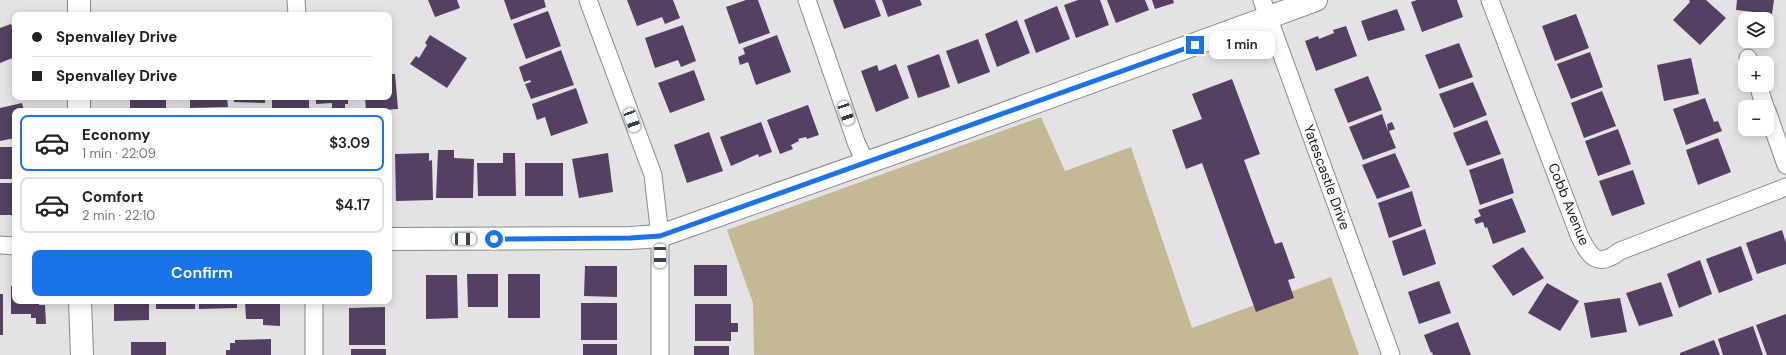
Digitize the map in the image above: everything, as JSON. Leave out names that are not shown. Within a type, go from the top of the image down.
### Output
[{"type":"street","points":[[79,0],[79,12]]},
{"type":"street","points":[[296,0],[297,12]]},
{"type":"street","points":[[588,0],[653,175],[660,236],[660,355]]},
{"type":"street","points":[[807,0],[856,142],[865,162]]},
{"type":"street","points":[[392,239],[630,238],[660,236],[865,162],[1265,9],[1316,0]]},
{"type":"street","name":"Cobb Avenue","points":[[1490,0],[1579,234],[1589,254],[1596,259],[1602,260],[1611,258],[1620,251],[1786,187]]},
{"type":"street","name":"Yatescastle Drive","points":[[1265,9],[1391,355]]},
{"type":"street","points":[[1774,132],[1786,165]]},
{"type":"street","points":[[0,245],[12,246]]},
{"type":"street","points":[[80,304],[82,355]]},
{"type":"street","points":[[314,304],[314,355]]},
{"type":"shaded area","points":[[1041,117],[1065,171],[1131,147],[1192,328],[1331,277],[1359,355],[754,355],[753,303],[727,230]]},
{"type":"building","points":[[428,0],[457,0],[460,8],[435,17]]},
{"type":"building","points":[[504,0],[544,0],[546,7],[511,20]]},
{"type":"building","points":[[627,0],[673,0],[680,18],[665,24],[662,17],[637,26]]},
{"type":"building","points":[[746,0],[758,0],[770,33],[739,44],[726,7]]},
{"type":"building","points":[[833,0],[875,0],[881,16],[844,29]]},
{"type":"building","points":[[882,0],[920,0],[922,5],[888,17]]},
{"type":"building","points":[[1078,0],[1100,0],[1109,25],[1076,38],[1064,5]]},
{"type":"building","points":[[1107,0],[1145,0],[1149,10],[1116,23]]},
{"type":"building","points":[[1152,0],[1173,0],[1174,3],[1155,9]]},
{"type":"building","points":[[1417,0],[1457,0],[1463,17],[1422,32],[1411,2]]},
{"type":"building","points":[[1689,0],[1706,0],[1726,18],[1700,45],[1673,20],[1690,2]]},
{"type":"building","points":[[1737,0],[1774,0],[1772,12],[1736,10]]},
{"type":"building","points":[[1057,6],[1070,39],[1036,53],[1024,20]]},
{"type":"building","points":[[1397,9],[1405,30],[1368,41],[1361,21]]},
{"type":"building","points":[[548,11],[561,46],[526,59],[513,24]]},
{"type":"building","points":[[1576,14],[1589,48],[1555,61],[1542,26]]},
{"type":"building","points":[[1017,20],[1030,53],[997,67],[985,34]]},
{"type":"building","points":[[11,24],[12,26],[12,58],[0,63],[0,28]]},
{"type":"building","points":[[683,25],[696,61],[681,67],[678,60],[655,68],[645,38]]},
{"type":"building","points":[[1346,26],[1357,56],[1316,71],[1305,41],[1318,36],[1319,39],[1334,33],[1333,30]]},
{"type":"building","points":[[430,35],[467,58],[447,88],[410,64],[416,56],[419,58],[427,45],[425,43]]},
{"type":"building","points":[[777,35],[791,72],[756,85],[748,62],[740,65],[738,57],[745,54],[743,48]]},
{"type":"building","points":[[978,39],[990,72],[958,84],[946,51]]},
{"type":"building","points":[[1459,43],[1473,77],[1439,89],[1425,55]]},
{"type":"building","points":[[561,50],[574,85],[531,99],[525,84],[531,82],[530,80],[524,82],[519,67]]},
{"type":"building","points":[[1590,52],[1603,87],[1571,99],[1557,64]]},
{"type":"building","points":[[939,54],[950,87],[918,98],[907,66]]},
{"type":"building","points":[[1691,58],[1699,94],[1664,101],[1657,65]]},
{"type":"building","points":[[896,64],[909,98],[876,112],[861,71],[877,65],[879,71]]},
{"type":"building","points":[[694,70],[705,100],[670,113],[658,83]]},
{"type":"building","points":[[392,74],[395,74],[398,109],[366,108],[365,100],[392,100]]},
{"type":"building","points":[[1368,76],[1382,110],[1348,123],[1334,89]]},
{"type":"building","points":[[1232,79],[1260,154],[1244,160],[1275,244],[1282,242],[1295,278],[1288,280],[1294,298],[1256,312],[1202,163],[1186,169],[1172,130],[1202,119],[1192,94]]},
{"type":"building","points":[[1473,82],[1487,115],[1454,128],[1439,94]]},
{"type":"building","points":[[576,88],[588,123],[551,136],[545,117],[537,120],[532,104]]},
{"type":"building","points":[[1602,91],[1616,126],[1584,138],[1571,103]]},
{"type":"building","points":[[1705,98],[1714,122],[1718,121],[1722,131],[1686,145],[1673,109]]},
{"type":"building","points":[[130,100],[166,100],[166,108],[130,108]]},
{"type":"building","points":[[190,100],[227,100],[228,107],[190,108]]},
{"type":"building","points":[[234,100],[265,100],[265,103],[234,102]]},
{"type":"building","points":[[272,100],[309,100],[309,108],[272,108]]},
{"type":"building","points":[[316,100],[348,100],[348,104],[345,104],[345,108],[332,108],[332,103],[316,104]]},
{"type":"building","points":[[22,103],[23,108],[12,108],[12,139],[0,141],[0,108]]},
{"type":"building","points":[[808,105],[819,135],[807,139],[806,137],[798,139],[799,141],[791,145],[793,149],[780,154],[767,120]]},
{"type":"building","points":[[1382,114],[1388,131],[1387,124],[1392,122],[1395,129],[1389,131],[1396,148],[1363,160],[1349,127]]},
{"type":"building","points":[[1487,120],[1501,154],[1467,166],[1453,133]]},
{"type":"building","points":[[761,122],[772,152],[759,157],[758,154],[731,166],[720,137]]},
{"type":"building","points":[[1618,129],[1631,164],[1598,176],[1585,141]]},
{"type":"building","points":[[709,132],[723,171],[687,183],[674,145]]},
{"type":"building","points":[[1718,138],[1731,172],[1698,185],[1686,150]]},
{"type":"building","points":[[0,147],[12,147],[12,179],[0,179]]},
{"type":"building","points":[[438,150],[454,150],[454,158],[474,159],[473,198],[436,198]]},
{"type":"building","points":[[429,153],[429,161],[432,160],[433,200],[396,201],[395,154]]},
{"type":"building","points":[[503,153],[515,153],[516,196],[478,196],[477,163],[503,163]]},
{"type":"building","points":[[608,153],[613,192],[579,198],[572,159]]},
{"type":"building","points":[[1395,153],[1410,187],[1377,199],[1362,165]]},
{"type":"building","points":[[1503,158],[1514,193],[1480,205],[1469,170]]},
{"type":"building","points":[[525,163],[563,163],[563,196],[525,196]]},
{"type":"building","points":[[1633,170],[1645,204],[1612,216],[1599,181]]},
{"type":"building","points":[[0,183],[12,183],[12,215],[0,215]]},
{"type":"building","points":[[1412,191],[1422,226],[1389,238],[1378,203]]},
{"type":"building","points":[[1512,198],[1526,232],[1493,244],[1487,227],[1485,228],[1483,222],[1476,224],[1474,219],[1481,216],[1478,210]]},
{"type":"building","points":[[1425,229],[1436,264],[1403,276],[1392,241]]},
{"type":"building","points":[[1782,230],[1786,243],[1786,264],[1757,274],[1746,243]]},
{"type":"building","points":[[1741,246],[1753,280],[1719,293],[1706,259]]},
{"type":"building","points":[[1523,247],[1544,278],[1513,296],[1492,266]]},
{"type":"building","points":[[1700,260],[1712,294],[1679,308],[1667,274]]},
{"type":"building","points":[[694,265],[727,265],[727,296],[694,296]]},
{"type":"building","points":[[585,266],[617,266],[617,297],[584,296]]},
{"type":"building","points":[[467,274],[498,274],[498,307],[468,307]]},
{"type":"building","points":[[508,274],[540,274],[540,318],[508,318]]},
{"type":"building","points":[[426,275],[457,275],[458,318],[426,319]]},
{"type":"building","points":[[1439,281],[1451,313],[1419,324],[1408,292]]},
{"type":"building","points":[[1661,282],[1673,316],[1639,326],[1626,293]]},
{"type":"building","points":[[1547,283],[1579,301],[1560,331],[1528,313]]},
{"type":"building","points":[[12,286],[12,304],[45,305],[46,324],[36,324],[36,318],[31,318],[31,314],[11,314]]},
{"type":"building","points":[[0,294],[3,294],[3,335],[0,335]]},
{"type":"building","points":[[1620,298],[1627,332],[1591,338],[1584,303]]},
{"type":"building","points":[[581,303],[617,303],[617,340],[581,340]]},
{"type":"building","points":[[114,304],[149,304],[149,320],[114,321]]},
{"type":"building","points":[[156,304],[195,304],[195,309],[156,309]]},
{"type":"building","points":[[199,304],[237,304],[237,308],[199,309]]},
{"type":"building","points":[[245,304],[280,304],[280,326],[263,325],[263,319],[246,319]]},
{"type":"building","points":[[695,304],[731,304],[731,323],[738,323],[738,332],[731,332],[731,341],[695,341]]},
{"type":"building","points":[[385,307],[385,345],[349,345],[349,308]]},
{"type":"building","points":[[1786,314],[1786,355],[1767,355],[1756,325]]},
{"type":"building","points":[[1458,322],[1471,355],[1433,355],[1424,335]]},
{"type":"building","points":[[1753,326],[1763,355],[1723,355],[1718,339]]},
{"type":"building","points":[[271,339],[271,355],[226,355],[226,350],[230,350],[230,343],[235,343],[235,340]]},
{"type":"building","points":[[1714,340],[1720,355],[1680,355],[1680,353]]},
{"type":"building","points":[[131,342],[166,342],[166,355],[131,355]]},
{"type":"building","points":[[583,344],[617,344],[617,355],[583,355]]},
{"type":"building","points":[[694,346],[729,346],[729,355],[694,355]]},
{"type":"building","points":[[351,349],[386,349],[386,355],[351,355]]},
{"type":"route","points":[[494,239],[630,238],[660,236],[1195,45]]}]
